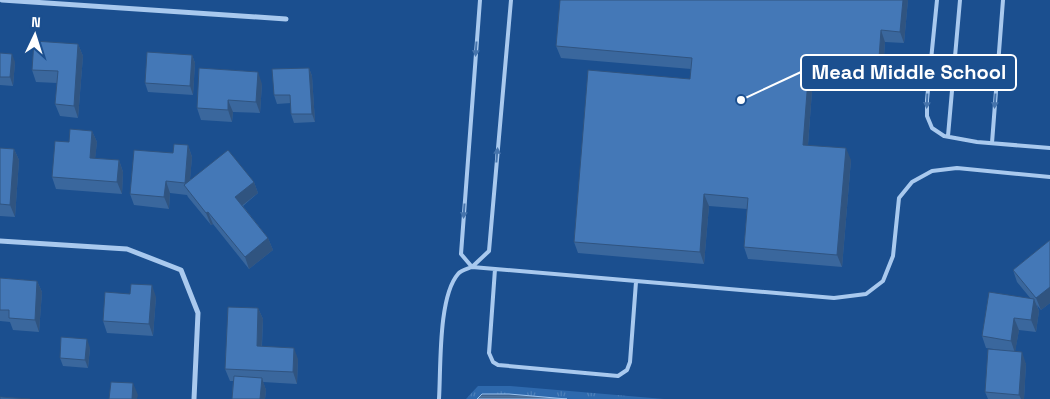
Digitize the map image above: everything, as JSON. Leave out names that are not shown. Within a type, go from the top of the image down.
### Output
[{"type":"street","points":[[2,0],[286,18]]},
{"type":"street","points":[[0,241],[127,249],[181,270],[198,313],[194,399]]},
{"type":"lane","points":[[480,0],[460,254],[472,267],[834,298],[866,294],[883,281],[893,256],[899,198],[912,182],[932,171],[957,168],[1050,177]]},
{"type":"lane","points":[[439,399],[443,316],[451,284],[459,272],[472,267],[489,251],[510,0]]},
{"type":"lane","points":[[937,0],[927,100],[927,116],[932,128],[948,136],[992,143],[1050,148],[1050,143]]},
{"type":"lane","points":[[948,136],[960,0]]},
{"type":"lane","points":[[992,143],[1003,0]]},
{"type":"lane","points":[[495,269],[489,353],[493,362],[498,365],[618,376],[627,370],[630,362],[636,282]]},
{"type":"green space","points":[[478,386],[510,386],[664,399],[466,399]]},
{"type":"shaded area","points":[[482,394],[509,394],[567,399],[477,399]]},
{"type":"building","points":[[560,0],[903,0],[900,32],[881,30],[878,72],[809,66],[803,145],[846,148],[837,255],[744,247],[748,198],[704,194],[700,252],[574,242],[588,70],[690,79],[692,58],[556,46]]},
{"type":"building","points":[[34,41],[78,44],[74,106],[55,104],[58,71],[32,70]]},
{"type":"building","points":[[147,52],[192,55],[190,86],[145,83]]},
{"type":"building","points":[[0,53],[12,54],[10,77],[0,77]]},
{"type":"building","points":[[199,68],[258,72],[256,102],[228,100],[228,110],[197,108]]},
{"type":"building","points":[[309,68],[312,114],[291,114],[290,95],[274,95],[272,69]]},
{"type":"building","points":[[70,129],[92,131],[90,158],[119,160],[117,182],[52,177],[55,141],[69,142]]},
{"type":"building","points":[[174,144],[188,145],[185,183],[166,181],[164,197],[130,194],[134,150],[173,153]]},
{"type":"building","points":[[0,148],[14,149],[10,205],[0,204]]},
{"type":"building","points":[[228,150],[254,182],[235,197],[268,238],[245,257],[184,185]]},
{"type":"building","points":[[1050,240],[1050,287],[1036,298],[1013,270]]},
{"type":"building","points":[[0,278],[37,281],[35,320],[9,318],[9,310],[0,310]]},
{"type":"building","points":[[131,284],[152,285],[149,324],[103,321],[105,292],[130,294]]},
{"type":"building","points":[[989,292],[1034,299],[1031,320],[1014,318],[1011,341],[982,336]]},
{"type":"building","points":[[228,307],[258,308],[257,346],[294,348],[293,372],[225,369]]},
{"type":"building","points":[[61,337],[87,339],[85,360],[60,358]]},
{"type":"building","points":[[988,349],[1022,352],[1019,395],[985,392]]},
{"type":"building","points":[[234,376],[262,378],[260,399],[232,399]]},
{"type":"building","points":[[111,382],[133,383],[132,399],[109,399]]},
{"type":"building","points":[[0,397],[30,399],[0,399]]},
{"type":"place","name":"Mead Middle School","points":[[741,100]]}]
